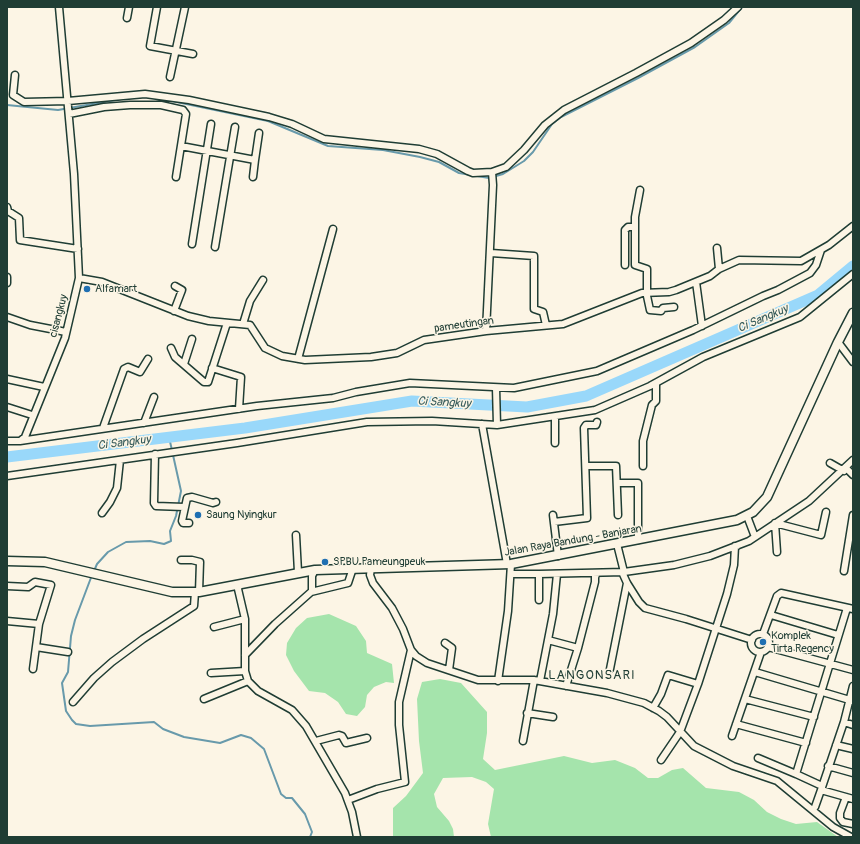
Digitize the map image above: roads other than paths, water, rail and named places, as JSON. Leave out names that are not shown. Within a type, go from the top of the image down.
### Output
[{"type":"main road","name":"Jalan Raya Bandung - Banjaran","points":[[7,561],[45,562],[172,592],[197,592],[315,570],[509,564],[711,527],[747,516],[759,507],[767,497],[853,312]]},
{"type":"street","name":"cisangkuy","points":[[20,441],[24,437],[66,332],[79,278],[74,174],[59,7]]},
{"type":"street","points":[[127,18],[129,7]]},
{"type":"street","points":[[157,7],[150,46],[192,54]]},
{"type":"street","points":[[170,77],[185,7]]},
{"type":"street","points":[[7,96],[14,97],[24,102],[68,103],[145,94],[189,100],[282,120],[324,139],[419,149],[438,154],[468,171],[492,175],[506,167],[529,145],[545,125],[564,110],[691,43],[708,32],[738,7]]},
{"type":"street","points":[[14,97],[15,75]]},
{"type":"street","points":[[69,113],[104,107],[130,105],[161,105],[184,110],[186,114],[176,177]]},
{"type":"street","points":[[192,244],[211,124]]},
{"type":"street","points":[[215,247],[235,127]]},
{"type":"street","points":[[253,176],[259,133]]},
{"type":"street","points":[[181,146],[255,160]]},
{"type":"street","points":[[486,331],[491,253],[492,175]]},
{"type":"street","points":[[640,190],[635,227],[635,263],[637,266],[646,269],[647,292],[650,310],[661,312],[663,308],[674,307]]},
{"type":"street","points":[[7,207],[8,211],[19,218],[20,240],[78,249]]},
{"type":"street","name":"pameutingan","points":[[243,324],[250,325],[265,348],[272,353],[298,359],[333,360],[388,355],[397,353],[424,340],[486,331],[563,324],[621,300],[647,292],[669,292],[696,282],[718,269],[739,260],[801,261],[821,250],[853,226]]},
{"type":"street","points":[[625,265],[625,230],[628,227],[635,227]]},
{"type":"street","points":[[298,359],[333,229]]},
{"type":"street","points":[[717,248],[718,269]]},
{"type":"street","points":[[7,441],[20,441],[239,409],[332,398],[356,392],[410,383],[496,390],[514,388],[597,370],[702,326],[810,273],[816,265],[821,250]]},
{"type":"street","points":[[491,253],[534,256],[534,309],[543,312],[546,325]]},
{"type":"street","points":[[7,476],[378,420],[497,424],[555,417],[595,410],[656,383],[703,357],[800,317],[853,274]]},
{"type":"street","points":[[7,277],[7,283]]},
{"type":"street","points":[[79,278],[102,282],[174,311],[209,321],[243,324],[250,301],[263,280]]},
{"type":"street","points":[[696,282],[702,326]]},
{"type":"street","points":[[174,311],[182,290],[175,286]]},
{"type":"street","points":[[7,317],[30,325],[66,332]]},
{"type":"street","points":[[171,348],[172,354],[206,383],[208,382],[227,323]]},
{"type":"street","points":[[184,364],[192,339]]},
{"type":"street","points":[[838,342],[853,362]]},
{"type":"street","points":[[103,428],[124,368],[128,367],[139,373],[148,360]]},
{"type":"street","points":[[212,368],[241,377],[239,409]]},
{"type":"street","points":[[7,379],[44,387]]},
{"type":"street","points":[[643,466],[643,441],[652,406],[656,401],[656,383]]},
{"type":"street","points":[[496,390],[497,424]]},
{"type":"street","points":[[144,423],[154,397]]},
{"type":"street","points":[[7,407],[32,415]]},
{"type":"street","points":[[555,417],[555,443]]},
{"type":"street","points":[[558,556],[553,519],[587,518],[584,428],[586,425],[597,424],[598,422]]},
{"type":"street","points":[[482,424],[511,574],[509,574],[511,582],[498,681]]},
{"type":"street","points":[[155,454],[154,503],[156,506],[181,506]]},
{"type":"street","points":[[102,512],[110,502],[117,488],[120,460]]},
{"type":"street","points":[[511,574],[597,574],[624,572],[696,560],[737,546],[776,524],[809,501],[845,470],[853,460]]},
{"type":"street","points":[[830,463],[853,475]]},
{"type":"street","points":[[586,466],[616,466],[618,515]]},
{"type":"street","points":[[617,483],[638,483],[638,540]]},
{"type":"street","points":[[189,523],[183,522],[181,506],[187,498],[192,497],[213,503],[216,502]]},
{"type":"street","points":[[776,524],[821,536],[826,512]]},
{"type":"street","points":[[844,571],[852,533],[853,515]]},
{"type":"street","points":[[747,516],[755,537]]},
{"type":"street","points":[[776,524],[777,552]]},
{"type":"street","points":[[296,535],[298,572]]},
{"type":"street","points":[[617,544],[624,572],[622,572],[626,583],[645,608],[752,640]]},
{"type":"street","points":[[661,760],[680,732],[698,684],[730,585],[734,565],[735,546],[737,546]]},
{"type":"street","points":[[73,702],[94,678],[118,657],[194,606],[200,562],[181,560]]},
{"type":"street","points":[[245,656],[282,616],[312,591],[346,584],[350,581],[350,574],[353,568]]},
{"type":"street","points":[[371,568],[370,575],[373,583],[397,616],[411,650],[416,656],[427,663],[478,680],[537,681],[627,697],[653,708],[667,717],[694,746],[733,766],[776,781],[833,828],[851,837]]},
{"type":"street","points":[[312,591],[312,576],[315,570]]},
{"type":"street","points":[[566,686],[578,648],[595,582],[595,573],[597,574]]},
{"type":"street","points":[[539,600],[540,574]]},
{"type":"street","points":[[523,741],[527,713],[548,640],[558,574]]},
{"type":"street","points":[[7,586],[28,587],[35,582],[51,585],[39,624],[34,669]]},
{"type":"street","points":[[610,669],[626,583]]},
{"type":"street","points":[[239,585],[238,589],[245,619],[245,671],[248,681],[258,691],[292,710],[306,726],[316,741],[348,800],[357,837]]},
{"type":"street","points":[[763,634],[771,615],[776,596],[784,592],[850,609],[838,635],[831,663],[796,774]]},
{"type":"street","points":[[771,615],[838,635]]},
{"type":"street","points":[[214,627],[245,619]]},
{"type":"street","points":[[7,621],[39,624]]},
{"type":"street","points":[[761,652],[752,647],[752,640],[755,636],[763,634]]},
{"type":"street","points":[[763,634],[768,638],[768,647]]},
{"type":"street","points":[[548,640],[578,648]]},
{"type":"street","points":[[445,643],[452,648],[449,670]]},
{"type":"street","points":[[36,647],[68,652]]},
{"type":"street","points":[[732,736],[761,652],[768,647],[853,670]]},
{"type":"street","points":[[348,800],[377,789],[405,782],[399,725],[399,702],[411,650]]},
{"type":"street","points":[[210,673],[245,671]]},
{"type":"street","points":[[754,672],[851,700]]},
{"type":"street","points":[[653,708],[661,694],[668,675],[698,684]]},
{"type":"street","points":[[204,699],[248,681]]},
{"type":"street","points":[[815,806],[851,700],[853,686]]},
{"type":"street","points":[[745,699],[814,717]]},
{"type":"street","points":[[527,713],[553,718]]},
{"type":"street","points":[[844,722],[853,725]]},
{"type":"street","points":[[736,724],[806,743]]},
{"type":"street","points":[[316,741],[338,735],[342,736],[346,743],[367,738]]},
{"type":"street","points":[[836,745],[853,749]]},
{"type":"street","points":[[758,758],[796,774],[822,788],[853,799]]},
{"type":"street","points":[[828,766],[853,773]]},
{"type":"street","points":[[846,797],[840,818],[843,822],[853,824]]},
{"type":"waterway","points":[[167,100],[268,121],[328,146],[383,150],[420,157],[439,162],[459,173],[489,178],[503,174],[524,161],[533,152],[552,124],[561,117],[695,47],[729,23],[742,7]]},
{"type":"waterway","points":[[7,105],[58,110],[121,99]]},
{"type":"waterway","name":"Ci Sangkuy","points":[[7,457],[245,428],[412,401],[527,407],[586,396],[818,295],[853,266]]},
{"type":"waterway","points":[[94,571],[97,564],[108,552],[126,542],[150,541],[164,544],[171,541],[170,531],[176,516],[181,491],[169,437]]},
{"type":"waterway","points":[[92,575],[75,620],[71,636],[68,672],[62,683],[66,711],[72,720],[76,724],[90,726],[154,722],[163,729],[184,737],[220,743],[241,735],[251,738],[264,749],[281,794],[286,798],[292,798],[305,814],[312,832],[310,837]]},
{"type":"place","name":"Alfamart","points":[[87,289]]},
{"type":"place","name":"Saung Nyingkur","points":[[198,515]]},
{"type":"place","name":"SPBU Pameungpeuk","points":[[325,562]]},
{"type":"place","name":"Komplek Tirta Regency","points":[[763,642]]},
{"type":"district","name":"LANGONSARI","points":[[592,676]]}]
